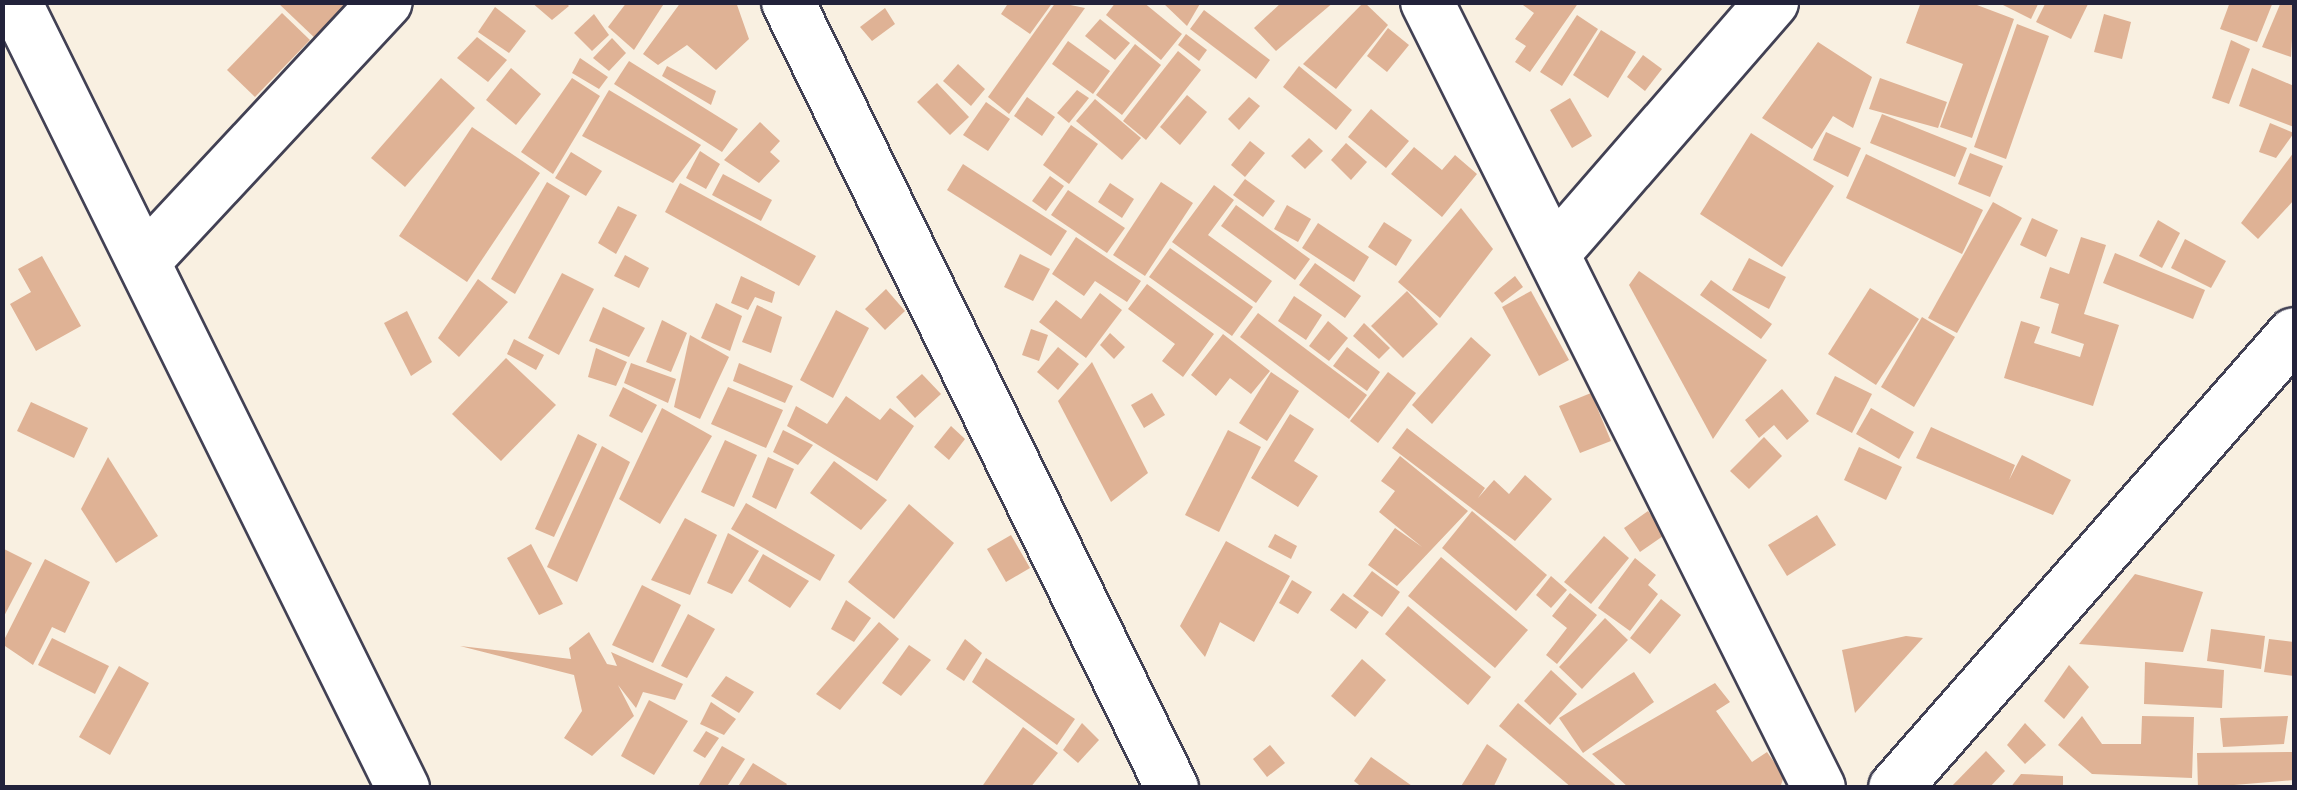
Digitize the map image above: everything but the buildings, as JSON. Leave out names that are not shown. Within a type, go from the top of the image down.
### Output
[{"type":"street","points":[[15,2],[403,788]]},
{"type":"street","points":[[145,260],[386,2]]},
{"type":"street","points":[[788,2],[1172,788]]},
{"type":"street","points":[[1428,2],[1819,788]]},
{"type":"street","points":[[1554,254],[1772,2]]},
{"type":"street","points":[[1895,788],[2294,334]]}]
